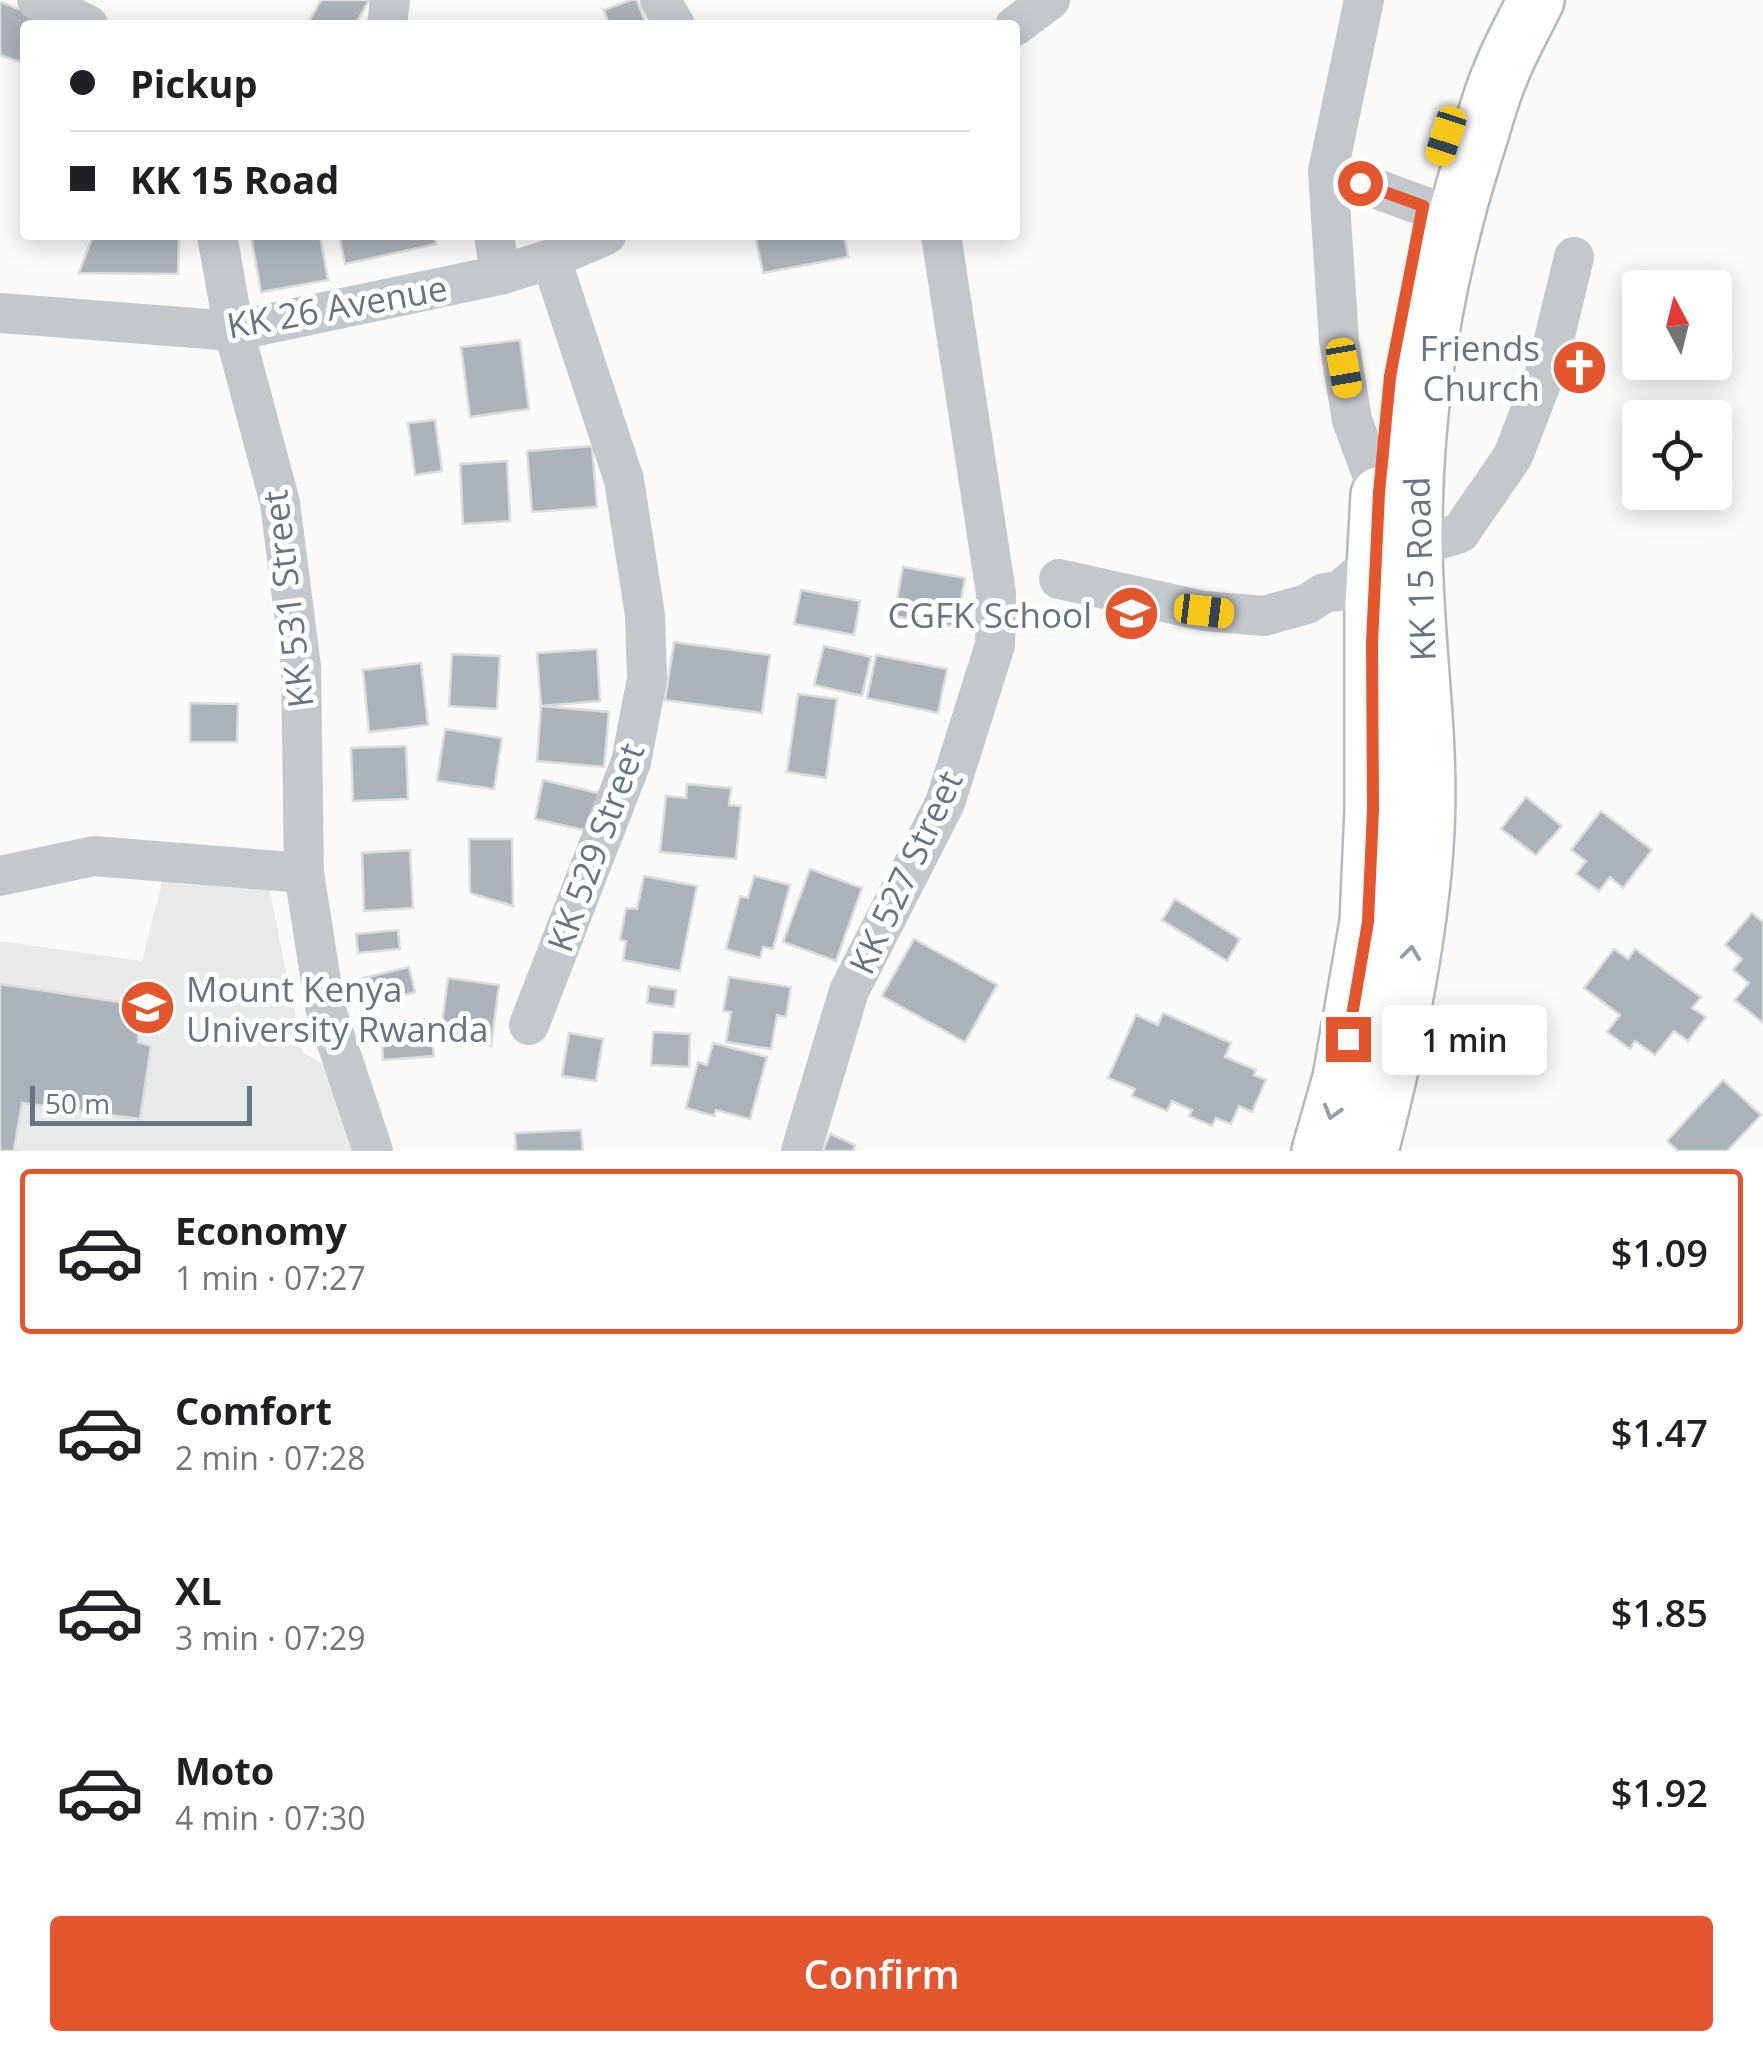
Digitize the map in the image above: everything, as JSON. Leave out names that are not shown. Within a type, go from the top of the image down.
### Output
[{"type":"highway","name":"KK 15 Road","points":[[1370,1151],[1409,971],[1426,830],[1424,707],[1396,553],[1379,493],[1390,376],[1423,206],[1469,66],[1498,0]]},
{"type":"highway","name":"KK 15 Road","points":[[1320,1151],[1341,1078],[1368,922],[1373,810],[1372,662],[1413,487],[1422,377],[1444,254],[1499,76],[1536,0]]},
{"type":"street","points":[[37,0],[78,20]]},
{"type":"street","points":[[1020,22],[1050,0]]},
{"type":"street","points":[[1364,0],[1328,171],[1339,342],[1352,420],[1379,493]]},
{"type":"street","points":[[1328,171],[1423,206]]},
{"type":"street","name":"KK 531 Street","points":[[217,240],[234,331],[280,503],[301,667],[304,873],[325,1007],[373,1151]]},
{"type":"street","points":[[495,240],[500,275]]},
{"type":"street","name":"KK 26 Avenue","points":[[0,313],[234,331],[500,275],[594,240]]},
{"type":"street","name":"KK 527 Street","points":[[801,1151],[849,991],[945,803],[994,645],[996,593],[942,240]]},
{"type":"street","points":[[1058,579],[1204,611],[1264,616],[1307,604],[1324,593],[1340,591],[1396,553],[1460,533],[1513,456],[1547,368],[1574,257]]},
{"type":"street","name":"KK 529 Street","points":[[529,1026],[631,762],[647,679],[646,615],[624,480],[551,258]]},
{"type":"street","points":[[0,876],[94,856],[304,873]]},
{"type":"shaded area","name":"Mount Kenya University Rwanda","points":[[164,875],[269,888],[303,1053],[322,1063],[355,1151],[0,1151],[0,941],[142,961]]},
{"type":"building","points":[[321,0],[369,0],[358,20],[310,20]]},
{"type":"building","points":[[637,0],[644,20],[607,20],[604,10]]},
{"type":"building","points":[[0,2],[38,16],[36,20],[20,20],[20,62],[0,55]]},
{"type":"building","points":[[91,240],[179,240],[178,274],[79,273]]},
{"type":"building","points":[[252,240],[321,240],[328,280],[261,292]]},
{"type":"building","points":[[340,240],[435,240],[436,244],[345,264]]},
{"type":"building","points":[[756,240],[845,240],[848,257],[763,273]]},
{"type":"building","points":[[520,340],[529,409],[470,417],[461,347]]},
{"type":"building","points":[[435,420],[442,471],[415,475],[408,423]]},
{"type":"building","points":[[592,446],[597,507],[532,512],[527,451]]},
{"type":"building","points":[[507,461],[510,521],[463,524],[460,464]]},
{"type":"building","points":[[903,567],[965,578],[956,627],[894,616]]},
{"type":"building","points":[[801,590],[860,601],[854,635],[794,624]]},
{"type":"building","points":[[674,642],[770,655],[762,713],[665,700]]},
{"type":"building","points":[[824,646],[871,657],[862,696],[814,685]]},
{"type":"building","points":[[597,649],[600,701],[541,706],[537,653]]},
{"type":"building","points":[[452,654],[500,656],[497,709],[449,706]]},
{"type":"building","points":[[876,655],[947,669],[938,713],[867,698]]},
{"type":"building","points":[[421,663],[428,725],[369,732],[363,670]]},
{"type":"building","points":[[798,694],[837,699],[826,778],[787,772]]},
{"type":"building","points":[[190,703],[238,704],[237,742],[190,742]]},
{"type":"building","points":[[541,706],[609,712],[604,767],[537,761]]},
{"type":"building","points":[[445,729],[502,738],[494,789],[437,781]]},
{"type":"building","points":[[406,746],[408,799],[353,801],[351,748]]},
{"type":"building","points":[[543,780],[602,794],[593,832],[535,819]]},
{"type":"building","points":[[687,784],[731,788],[729,805],[741,806],[736,859],[660,852],[666,796],[686,798]]},
{"type":"building","points":[[1526,797],[1562,826],[1536,855],[1501,829]]},
{"type":"building","points":[[1601,811],[1652,850],[1623,888],[1610,877],[1599,891],[1576,874],[1586,861],[1571,850]]},
{"type":"building","points":[[469,839],[512,839],[513,906],[470,893]]},
{"type":"building","points":[[410,850],[413,908],[364,911],[362,853]]},
{"type":"building","points":[[810,869],[862,888],[836,961],[783,942]]},
{"type":"building","points":[[644,876],[697,886],[680,971],[623,960],[626,941],[620,940],[626,908],[637,909]]},
{"type":"building","points":[[754,876],[790,885],[773,949],[763,947],[760,958],[726,949],[740,896],[748,898]]},
{"type":"building","points":[[1175,899],[1240,939],[1227,961],[1162,920]]},
{"type":"building","points":[[1752,913],[1763,922],[1763,1023],[1735,1000],[1749,983],[1733,970],[1742,959],[1725,945]]},
{"type":"building","points":[[398,930],[400,949],[358,953],[356,934]]},
{"type":"building","points":[[914,939],[997,985],[965,1042],[882,996]]},
{"type":"building","points":[[1614,949],[1628,959],[1635,949],[1701,997],[1692,1008],[1706,1017],[1688,1041],[1674,1031],[1655,1055],[1635,1041],[1630,1049],[1607,1032],[1620,1015],[1584,988]]},
{"type":"building","points":[[409,967],[415,992],[370,1004],[364,978]]},
{"type":"building","points":[[729,977],[791,987],[786,1017],[777,1015],[771,1049],[726,1042],[731,1012],[723,1011]]},
{"type":"building","points":[[448,978],[499,985],[491,1046],[440,1038]]},
{"type":"building","points":[[0,984],[139,1005],[138,1042],[151,1046],[140,1119],[22,1103],[14,1150],[18,1151],[0,1151]]},
{"type":"building","points":[[649,986],[676,990],[674,1007],[647,1003]]},
{"type":"building","points":[[1163,1013],[1231,1043],[1225,1057],[1256,1070],[1254,1075],[1266,1080],[1252,1112],[1239,1106],[1231,1124],[1216,1118],[1212,1126],[1189,1116],[1192,1110],[1172,1101],[1167,1111],[1132,1096],[1135,1089],[1108,1078],[1136,1015],[1158,1025]]},
{"type":"building","points":[[431,1019],[434,1056],[383,1060],[381,1023]]},
{"type":"building","points":[[653,1032],[690,1034],[689,1067],[651,1065]]},
{"type":"building","points":[[569,1033],[603,1039],[596,1081],[562,1076]]},
{"type":"building","points":[[713,1043],[767,1057],[750,1119],[716,1110],[714,1116],[686,1108],[698,1062],[707,1065]]},
{"type":"building","points":[[1723,1080],[1761,1115],[1727,1151],[1678,1151],[1667,1141]]},
{"type":"building","points":[[581,1130],[583,1151],[516,1151],[515,1133]]},
{"type":"building","points":[[830,1134],[855,1145],[853,1151],[823,1151]]},
{"type":"place","name":"Friends Church","points":[[1579,367]]},
{"type":"place","name":"CGFK School","points":[[1131,614]]},
{"type":"place","name":"Mount Kenya University Rwanda","points":[[147,1008]]},
{"type":"route","points":[[1348,1039],[1368,922],[1373,810],[1372,643],[1379,493],[1390,376],[1423,206],[1360,183]]}]
